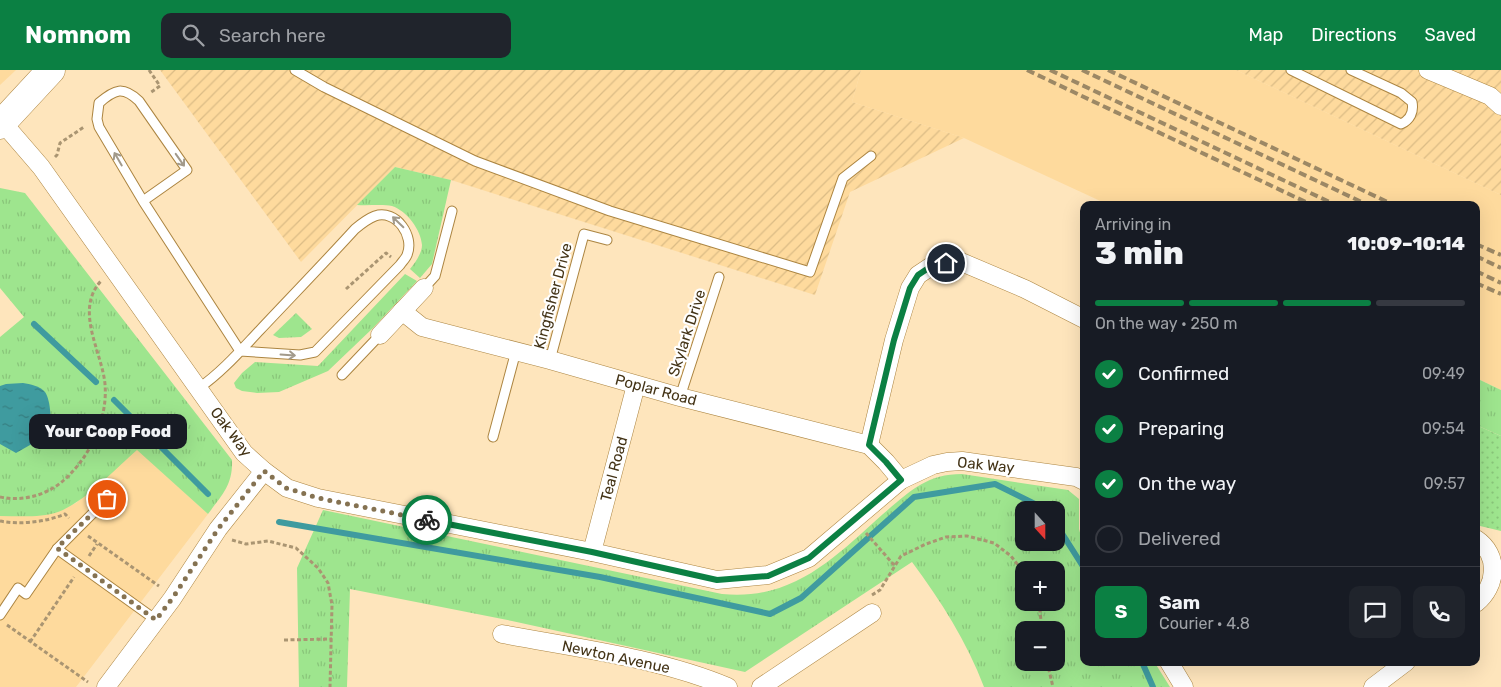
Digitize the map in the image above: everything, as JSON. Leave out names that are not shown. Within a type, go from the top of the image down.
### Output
[{"type":"highway","points":[[1,123],[51,70]]},
{"type":"street","points":[[1428,70],[1490,96],[1501,106]]},
{"type":"street","name":"Oak Way","points":[[1,123],[41,167],[244,453],[286,488],[318,498],[592,552],[717,580],[768,576],[809,558],[901,480],[933,465],[962,461],[1080,479]]},
{"type":"street","points":[[901,480],[869,445],[894,340],[910,288],[918,275],[933,265],[959,260],[1080,317]]},
{"type":"street","points":[[380,334],[424,288]]},
{"type":"street","name":"Poplar Road","points":[[402,311],[422,327],[550,360],[680,398],[869,445]]},
{"type":"street","name":"Teal Road","points":[[592,552],[636,385]]},
{"type":"street","points":[[106,687],[174,596],[218,529],[264,471]]},
{"type":"street","points":[[1480,542],[1488,549],[1492,562],[1492,582],[1480,600]]},
{"type":"street","points":[[761,687],[872,613]]},
{"type":"street","name":"Newton Avenue","points":[[502,634],[618,656],[689,673],[728,687]]},
{"type":"street","points":[[1171,666],[1184,687]]},
{"type":"street","points":[[1384,684],[1402,666]]},
{"type":"lane","points":[[295,70],[324,87],[475,161],[610,211],[810,272],[843,178],[871,156]]},
{"type":"lane","points":[[1290,70],[1401,124],[1407,121],[1413,109],[1412,102],[1401,93],[1351,70]]},
{"type":"lane","points":[[143,201],[187,170],[139,101],[130,93],[122,91],[110,94],[99,103],[97,119],[99,127],[143,201],[240,351]]},
{"type":"lane","points":[[424,288],[435,276],[452,211]]},
{"type":"lane","points":[[199,388],[214,378],[355,230],[367,220],[377,216],[392,216],[402,226],[409,237],[407,255],[400,265],[315,352],[300,355],[240,351]]},
{"type":"lane","name":"Kingfisher Drive","points":[[550,360],[584,234],[608,240]]},
{"type":"lane","name":"Skylark Drive","points":[[680,398],[719,277]]},
{"type":"lane","points":[[342,375],[380,334]]},
{"type":"lane","points":[[493,437],[516,351]]},
{"type":"lane","points":[[0,614],[18,588],[26,594],[57,548],[107,499]]},
{"type":"lane","points":[[57,548],[156,620]]},
{"type":"path","points":[[139,101],[160,86],[149,70]]},
{"type":"path","points":[[41,167],[57,155],[60,143],[97,119]]},
{"type":"path","points":[[0,498],[25,498],[41,494],[58,485],[69,476],[94,440],[102,415],[105,385],[100,358],[91,330],[90,310],[97,286],[114,268]]},
{"type":"path","points":[[0,521],[52,520],[65,514],[97,544],[174,596]]},
{"type":"path","points":[[218,529],[234,541],[246,544],[268,541],[296,548],[318,568],[328,583],[332,605],[330,687]]},
{"type":"path","points":[[866,534],[894,565]]},
{"type":"path","points":[[872,595],[880,590],[901,556],[946,537],[967,536],[994,543],[1015,561]]},
{"type":"path","points":[[30,642],[97,544]]},
{"type":"path","points":[[0,620],[95,687]]},
{"type":"path","points":[[284,640],[332,639]]},
{"type":"path","points":[[1049,671],[1053,687]]},
{"type":"shaded area","points":[[0,70],[16,70],[0,85]]},
{"type":"shaded area","points":[[160,70],[861,70],[852,102],[964,138],[850,192],[815,295],[451,180],[395,167],[301,262]]},
{"type":"shaded area","points":[[861,70],[1236,70],[1501,195],[1501,390],[1480,380],[1480,201],[1100,201],[964,138],[852,102]]},
{"type":"shaded area","points":[[1236,70],[1501,70],[1501,195]]},
{"type":"shaded area","points":[[137,449],[208,514],[76,687],[0,687],[0,516],[30,516],[57,512],[76,503]]},
{"type":"green space","points":[[395,167],[451,180],[432,264],[420,278],[410,269],[421,251],[421,239],[416,227],[408,217],[398,208],[392,206],[357,205]]},
{"type":"green space","points":[[0,188],[25,193],[232,460],[229,483],[208,514],[137,450],[79,501],[58,512],[44,515],[0,516],[0,337],[24,317],[0,288]]},
{"type":"green space","points":[[405,274],[417,281],[373,328],[328,371],[279,392],[257,393],[242,391],[236,388],[234,383],[255,362],[318,366]]},
{"type":"green space","points":[[296,313],[312,329],[301,337],[279,338],[273,335]]},
{"type":"green space","points":[[1480,380],[1501,390],[1501,436],[1480,427]]},
{"type":"green space","points":[[1480,427],[1501,436],[1501,531],[1480,526]]},
{"type":"green space","points":[[962,474],[1068,490],[1079,499],[1080,666],[1157,666],[1170,687],[984,687],[970,654],[952,622],[912,562],[745,672],[512,621],[350,589],[347,687],[299,687],[297,568],[323,510],[722,594],[747,594],[770,591],[811,573],[847,546],[910,492],[938,477]]},
{"type":"water","points":[[23,383],[38,387],[45,392],[50,406],[51,433],[16,453],[0,444],[0,386]]},
{"type":"waterway","points":[[34,324],[96,382]]},
{"type":"waterway","points":[[114,400],[208,494]]},
{"type":"waterway","points":[[279,522],[600,577],[770,614],[801,598],[914,497],[995,484],[1029,501]]},
{"type":"waterway","points":[[1065,538],[1080,562]]},
{"type":"waterway","points":[[1144,666],[1153,687]]},
{"type":"railway","points":[[1027,70],[1304,201]]},
{"type":"railway","points":[[1050,70],[1328,201]]},
{"type":"railway","points":[[1082,70],[1360,201]]},
{"type":"railway","points":[[1108,70],[1386,201]]},
{"type":"railway","points":[[1480,246],[1501,255]]},
{"type":"railway","points":[[1480,258],[1501,268]]},
{"type":"railway","points":[[1480,273],[1501,283]]},
{"type":"railway","points":[[1480,285],[1501,294]]},
{"type":"way so far","points":[[107,499],[57,548],[156,620],[218,529],[264,471],[286,488],[318,498],[427,520]]},
{"type":"place","name":"Your Coop Food","points":[[107,499]]},
{"type":"route","points":[[427,520],[592,552],[717,580],[768,576],[809,558],[901,480],[869,445],[894,340],[910,288],[918,275],[933,265],[946,263]]}]
